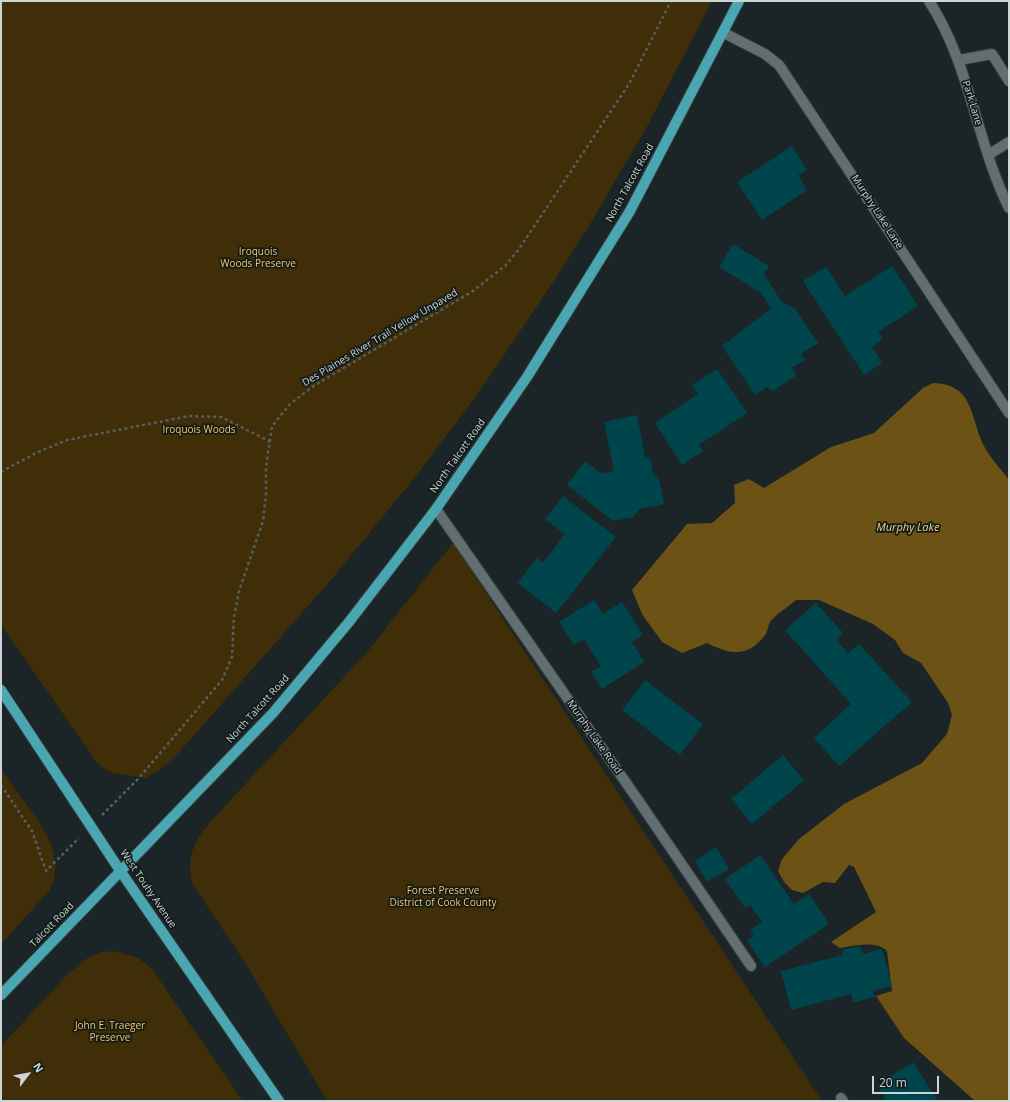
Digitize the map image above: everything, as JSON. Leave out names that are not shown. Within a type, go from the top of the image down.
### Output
[{"type":"main road","name":"North Talcott Road","points":[[121,872],[273,713],[349,622],[436,509],[528,377],[630,211],[724,33],[739,1]]},
{"type":"main road","name":"West Touhy Avenue","points":[[1,690],[121,872],[278,1101]]},
{"type":"main road","name":"Talcott Road","points":[[1,995],[121,872]]},
{"type":"street","name":"Park Lane","points":[[929,1],[949,36],[959,60],[988,155],[1009,208]]},
{"type":"street","name":"Murphy Lake Lane","points":[[724,33],[765,54],[779,65],[1009,413]]},
{"type":"street","points":[[959,60],[992,54],[1009,81]]},
{"type":"street","points":[[988,155],[1009,142]]},
{"type":"street","name":"Murphy Lake Road","points":[[436,509],[751,966]]},
{"type":"path","name":"Des Plaines River Trail Yellow Unpaved","points":[[139,778],[222,680],[232,657],[234,617],[239,591],[263,521],[266,496],[266,467],[271,442],[272,426],[290,404],[309,390],[473,291],[505,266],[519,249],[629,84],[671,1]]},
{"type":"path","points":[[1,472],[36,453],[67,440],[189,416],[222,417],[271,442]]},
{"type":"path","points":[[1,786],[32,831],[46,871]]},
{"type":"green space","name":"Iroquois Woods","points":[[1,1],[712,1],[649,123],[592,221],[550,287],[477,395],[411,482],[331,580],[182,749],[165,766],[146,778],[112,773],[98,764],[1,625]]},
{"type":"green space","name":"Forest Preserve District of Cook County","points":[[453,543],[822,1101],[327,1101],[246,964],[192,883],[190,872],[191,855],[197,840],[207,826],[368,651]]},
{"type":"green space","points":[[1,768],[42,826],[55,857],[55,874],[50,890],[1,944]]},
{"type":"green space","name":"John E. Traeger Preserve","points":[[114,951],[138,958],[152,969],[243,1101],[1,1101],[1,1046],[67,975],[86,959],[102,952]]},
{"type":"water","name":"Murphy Lake","points":[[933,383],[946,385],[956,389],[963,395],[972,412],[983,444],[1009,480],[1009,1101],[975,1101],[904,1038],[876,996],[892,991],[887,951],[871,945],[858,945],[840,948],[831,942],[876,912],[854,867],[849,865],[835,883],[823,882],[803,893],[792,890],[784,882],[778,871],[782,859],[799,839],[844,804],[922,763],[947,734],[952,715],[948,703],[921,663],[903,653],[895,640],[873,624],[819,600],[796,600],[769,623],[766,634],[759,642],[746,651],[731,652],[707,643],[682,653],[662,642],[642,614],[632,590],[687,524],[712,523],[735,503],[734,485],[749,479],[764,488],[831,447],[874,433],[923,388]]},
{"type":"building","points":[[792,146],[807,170],[798,175],[807,190],[762,220],[737,182]]},
{"type":"building","points":[[733,244],[769,266],[764,274],[781,301],[795,309],[818,343],[801,354],[805,360],[792,368],[797,375],[773,391],[767,387],[755,395],[722,346],[771,309],[761,293],[719,267]]},
{"type":"building","points":[[892,266],[918,306],[878,332],[883,339],[872,347],[882,363],[864,375],[803,281],[826,267],[845,296]]},
{"type":"building","points":[[717,369],[747,413],[699,445],[703,451],[682,465],[655,423],[698,394],[692,385]]},
{"type":"building","points":[[637,415],[645,456],[651,460],[653,474],[659,478],[664,504],[639,509],[633,517],[613,521],[567,485],[585,461],[601,473],[614,471],[604,422]]},
{"type":"building","points":[[563,496],[616,537],[556,613],[518,583],[537,558],[543,563],[565,534],[545,519]]},
{"type":"building","points":[[594,600],[603,614],[622,602],[643,635],[632,642],[644,662],[602,689],[591,672],[601,666],[584,639],[574,645],[559,622]]},
{"type":"building","points":[[816,603],[843,633],[836,640],[848,653],[859,644],[912,702],[839,766],[814,738],[851,704],[785,630]]},
{"type":"building","points":[[645,680],[703,724],[680,755],[622,710]]},
{"type":"building","points":[[783,755],[804,780],[752,824],[731,799]]},
{"type":"building","points":[[716,847],[729,869],[707,882],[695,861]]},
{"type":"building","points":[[760,855],[794,904],[809,894],[829,924],[765,967],[747,941],[754,936],[750,930],[762,922],[750,905],[745,908],[725,879]]},
{"type":"building","points":[[860,946],[863,954],[882,949],[892,986],[873,991],[875,997],[853,1003],[851,994],[791,1010],[781,971],[843,955],[842,950]]},
{"type":"building","points":[[913,1062],[938,1101],[879,1101],[885,1098],[877,1085]]},
{"type":"park label","name":"Iroquois Woods Preserve","points":[[258,258]]}]
